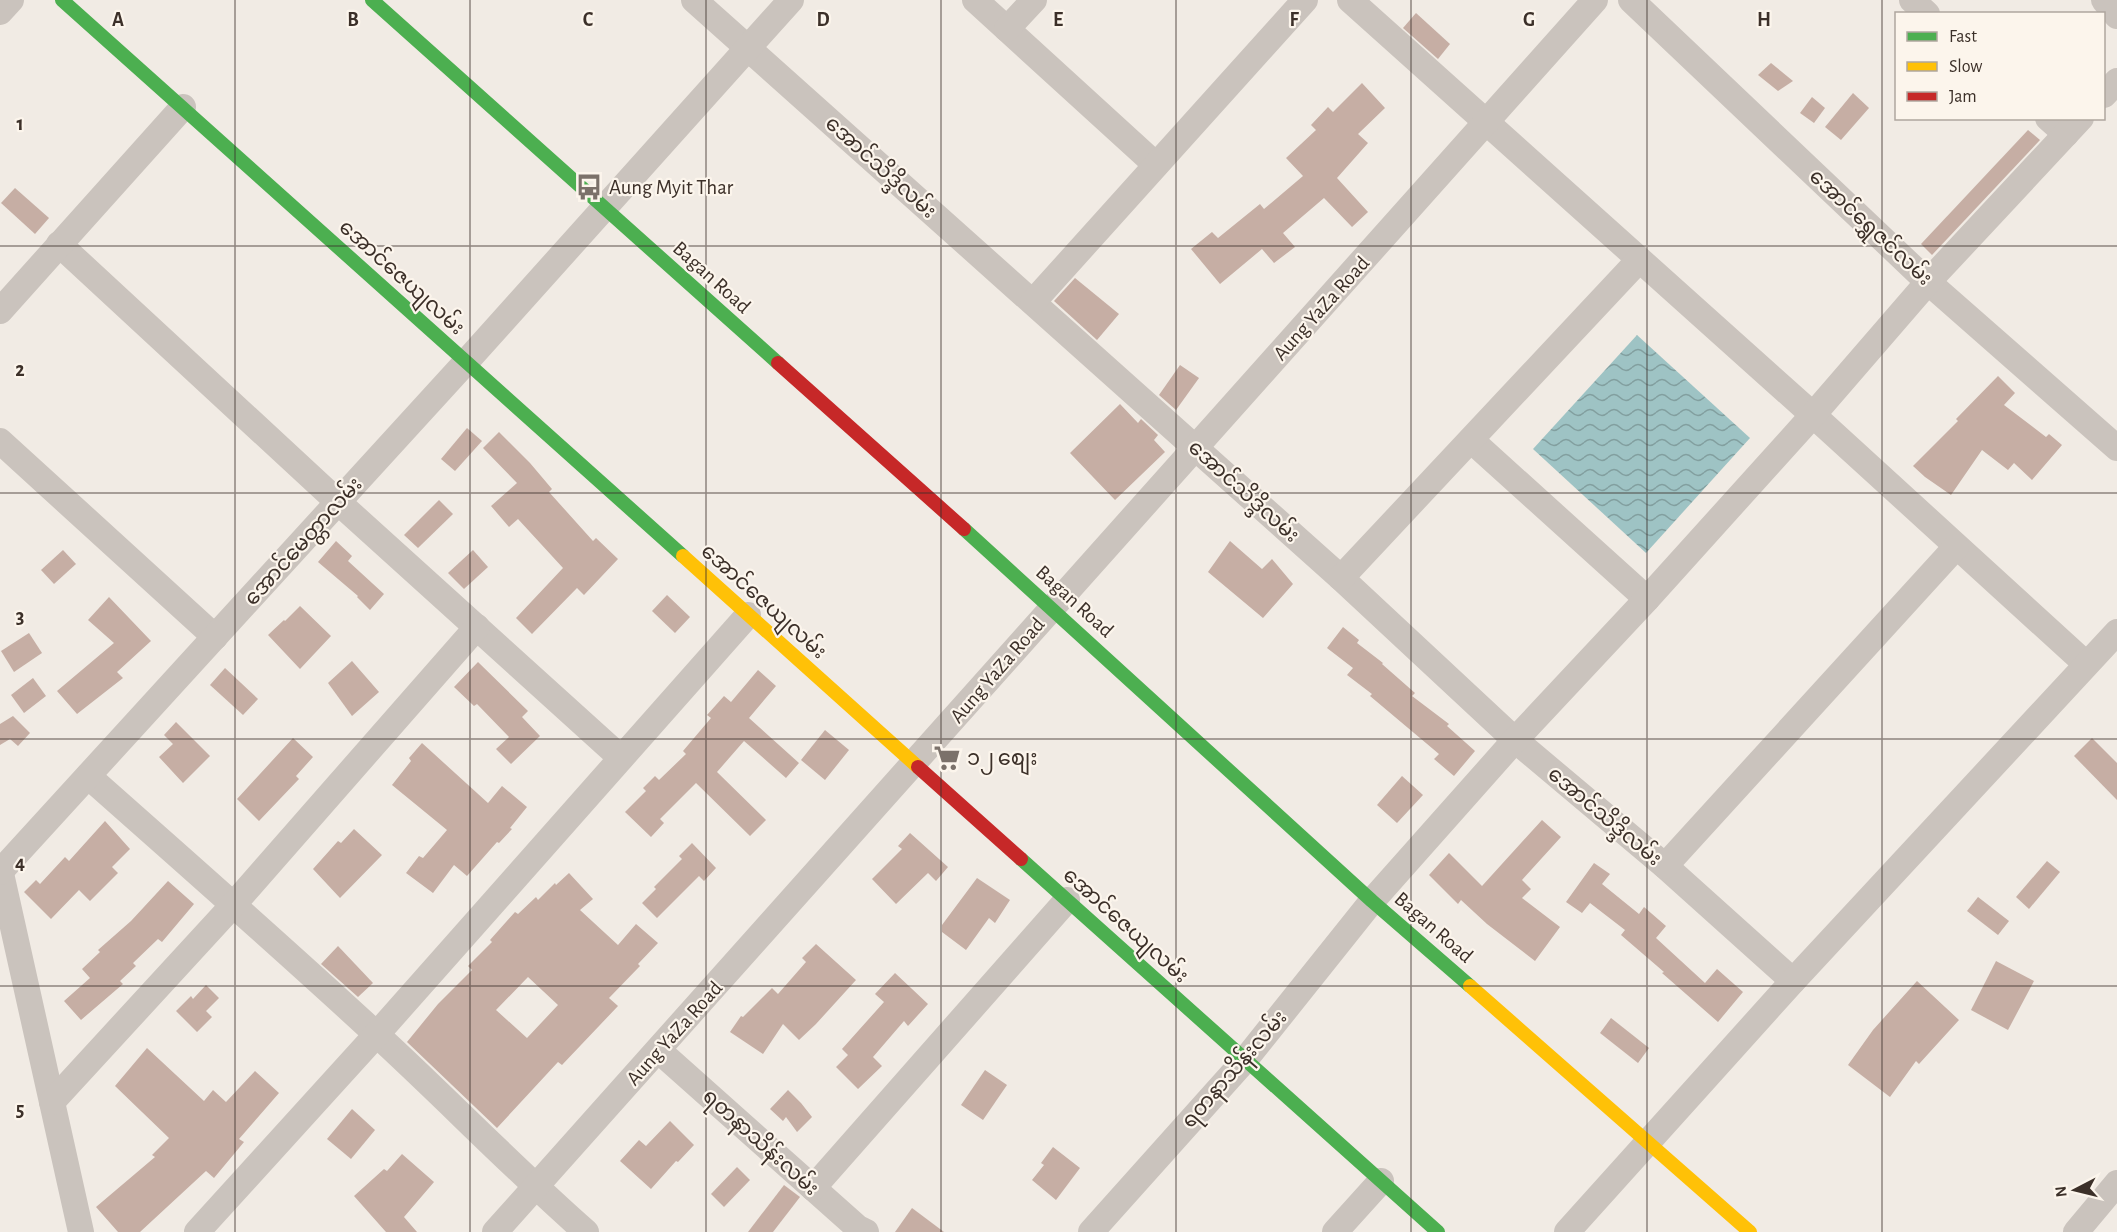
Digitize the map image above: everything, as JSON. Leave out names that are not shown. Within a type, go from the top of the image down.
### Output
[{"type":"street","points":[[0,12],[11,0]]},
{"type":"street","name":"အောင်ဇေယျလမ်း","points":[[63,0],[1438,1232]]},
{"type":"street","name":"Bagan Road","points":[[372,0],[1052,608],[1372,901],[1750,1232]]},
{"type":"street","name":"အောင်သိဒ္ဒိလမ်း","points":[[694,0],[1341,578],[1515,740],[1665,866],[1793,981]]},
{"type":"street","points":[[604,208],[791,0]]},
{"type":"street","points":[[975,0],[1156,165]]},
{"type":"street","points":[[1007,29],[1034,0]]},
{"type":"street","points":[[1033,302],[1305,0]]},
{"type":"street","points":[[1350,0],[1813,415],[2086,664]]},
{"type":"street","name":"Aung YaZa Road","points":[[495,1232],[1595,0]]},
{"type":"street","name":"အောင်ရွှေဇင်လမ်း","points":[[1631,0],[1928,282],[2117,448]]},
{"type":"street","points":[[1912,0],[1925,12]]},
{"type":"street","points":[[2104,0],[2117,16]]},
{"type":"street","points":[[2105,93],[2117,81]]},
{"type":"street","points":[[0,311],[183,107]]},
{"type":"street","name":"ရတနာသိန်းလမ်း","points":[[1090,1232],[1245,1060],[1372,901],[1515,740],[1647,599],[1813,415],[2065,124]]},
{"type":"street","name":"အောင်မေတ္တာလမ်း","points":[[0,871],[604,208]]},
{"type":"street","points":[[59,244],[338,502],[621,758]]},
{"type":"street","points":[[1341,578],[1639,260]]},
{"type":"street","points":[[1471,440],[1647,599]]},
{"type":"street","points":[[0,441],[215,637]]},
{"type":"street","points":[[1665,866],[1956,547]]},
{"type":"street","points":[[197,1232],[377,1034],[748,615]]},
{"type":"street","points":[[52,1102],[234,904],[477,627]]},
{"type":"street","points":[[1567,1232],[1793,981],[2117,632]]},
{"type":"street","points":[[88,776],[377,1034],[586,1232]]},
{"type":"street","points":[[0,871],[81,1232]]},
{"type":"street","points":[[813,1188],[1067,900]]},
{"type":"street","name":"ရတနာသိန်းလမ်း","points":[[658,1050],[858,1228],[866,1232]]},
{"type":"street","points":[[1335,1232],[1381,1181]]},
{"type":"street","points":[[2076,1232],[2117,1183]]},
{"type":"water","points":[[1637,335],[1750,438],[1646,553],[1533,449]]},
{"type":"building","points":[[1416,13],[1450,44],[1438,59],[1403,28]]},
{"type":"building","points":[[1771,63],[1793,81],[1778,91],[1758,75]]},
{"type":"building","points":[[1362,83],[1385,108],[1358,134],[1368,143],[1337,178],[1368,212],[1352,227],[1324,198],[1283,233],[1295,247],[1274,263],[1262,249],[1220,284],[1191,249],[1212,232],[1218,238],[1260,204],[1264,209],[1303,176],[1286,158],[1316,130],[1311,125],[1328,107],[1333,112]]},
{"type":"building","points":[[1853,93],[1869,108],[1841,140],[1825,127]]},
{"type":"building","points":[[1812,97],[1825,108],[1814,123],[1800,113]]},
{"type":"building","points":[[2028,130],[2040,140],[1932,255],[1921,244]]},
{"type":"building","points":[[15,188],[49,218],[35,234],[1,203]]},
{"type":"building","points":[[1075,278],[1119,314],[1097,340],[1054,301]]},
{"type":"building","points":[[1180,365],[1199,378],[1176,410],[1159,395]]},
{"type":"building","points":[[1998,376],[2015,393],[2004,405],[2046,437],[2049,434],[2062,445],[2032,480],[2014,463],[2008,470],[1982,450],[1951,495],[1913,466],[1958,421],[1956,419]]},
{"type":"building","points":[[1120,404],[1138,423],[1141,419],[1158,435],[1154,440],[1165,452],[1115,500],[1070,453]]},
{"type":"building","points":[[467,428],[482,441],[455,471],[441,459]]},
{"type":"building","points":[[499,432],[530,463],[552,489],[549,492],[593,541],[596,538],[618,559],[584,595],[577,588],[532,634],[516,618],[563,568],[518,519],[509,527],[491,506],[517,483],[483,448]]},
{"type":"building","points":[[439,500],[453,514],[418,548],[404,535]]},
{"type":"building","points":[[336,541],[352,556],[348,561],[384,594],[370,610],[358,596],[318,562]]},
{"type":"building","points":[[1230,541],[1262,569],[1272,559],[1293,584],[1263,618],[1208,572]]},
{"type":"building","points":[[63,550],[76,564],[54,584],[41,570]]},
{"type":"building","points":[[473,550],[488,567],[464,589],[448,573]]},
{"type":"building","points":[[667,595],[690,617],[675,633],[652,611]]},
{"type":"building","points":[[109,597],[151,641],[117,672],[123,678],[77,714],[57,691],[114,643],[88,620]]},
{"type":"building","points":[[300,606],[331,636],[300,669],[268,635]]},
{"type":"building","points":[[1343,627],[1359,640],[1357,643],[1383,663],[1415,693],[1412,696],[1449,724],[1447,726],[1475,751],[1454,776],[1434,759],[1439,754],[1370,696],[1372,694],[1347,675],[1353,668],[1327,648]]},
{"type":"building","points":[[29,633],[42,653],[14,672],[1,651]]},
{"type":"building","points":[[352,661],[379,692],[352,716],[328,683]]},
{"type":"building","points":[[478,662],[528,711],[522,717],[540,736],[511,764],[496,749],[509,737],[477,704],[474,706],[454,687]]},
{"type":"building","points":[[225,668],[258,699],[243,715],[210,685]]},
{"type":"building","points":[[758,670],[776,686],[749,718],[799,763],[786,778],[744,741],[717,772],[766,820],[750,836],[696,783],[660,819],[664,823],[651,837],[625,812],[646,791],[643,788],[655,776],[659,780],[686,754],[683,751],[711,718],[707,715],[724,696],[731,702]]},
{"type":"building","points":[[33,678],[46,696],[24,713],[11,695]]},
{"type":"building","points":[[13,716],[30,733],[18,746],[10,739],[0,745],[0,724]]},
{"type":"building","points":[[176,722],[210,756],[183,783],[159,757],[173,744],[164,735]]},
{"type":"building","points":[[825,730],[849,750],[825,780],[801,760]]},
{"type":"building","points":[[293,738],[313,757],[296,776],[299,779],[259,821],[237,799]]},
{"type":"building","points":[[2092,738],[2117,763],[2117,800],[2074,756]]},
{"type":"building","points":[[422,743],[488,803],[502,786],[527,807],[510,828],[512,829],[499,843],[497,842],[467,876],[454,865],[433,893],[406,873],[419,856],[423,858],[447,830],[392,785],[411,761],[409,758]]},
{"type":"building","points":[[1402,776],[1423,795],[1397,823],[1377,805]]},
{"type":"building","points":[[1542,820],[1561,837],[1522,880],[1531,889],[1522,898],[1560,927],[1535,961],[1487,924],[1461,900],[1458,904],[1429,875],[1449,853],[1482,886]]},
{"type":"building","points":[[105,821],[130,849],[112,867],[118,873],[90,901],[79,890],[51,919],[24,892],[36,880],[40,884],[65,857],[69,861]]},
{"type":"building","points":[[354,829],[382,855],[340,898],[313,869],[338,841],[341,843]]},
{"type":"building","points":[[910,833],[948,867],[936,881],[928,873],[896,904],[872,879],[902,849],[898,846]]},
{"type":"building","points":[[692,843],[716,868],[704,881],[699,876],[657,918],[642,903],[656,889],[654,887],[682,859],[679,856]]},
{"type":"building","points":[[2047,861],[2060,872],[2029,909],[2016,897]]},
{"type":"building","points":[[1594,863],[1610,874],[1602,884],[1639,914],[1644,907],[1666,926],[1656,938],[1705,983],[1717,969],[1743,992],[1718,1022],[1621,935],[1625,930],[1590,903],[1582,913],[1566,902]]},
{"type":"building","points":[[569,873],[593,899],[580,910],[618,945],[636,924],[658,943],[638,964],[640,966],[609,998],[618,1006],[562,1065],[558,1062],[497,1128],[407,1042],[438,1004],[472,970],[468,966],[492,942],[490,940],[515,912],[518,914],[536,897],[538,900],[555,883],[556,885]],"holes":[[[528,977],[558,1005],[527,1038],[496,1010]]]},
{"type":"building","points":[[977,878],[1010,900],[995,923],[989,918],[966,950],[942,932],[942,925]]},
{"type":"building","points":[[168,881],[194,904],[162,942],[158,939],[133,963],[136,966],[120,981],[123,984],[81,1020],[64,1001],[90,978],[82,969],[100,952],[98,950],[131,921]]},
{"type":"building","points":[[1978,897],[2009,921],[1998,935],[1967,911]]},
{"type":"building","points":[[816,944],[856,980],[816,1024],[799,1040],[783,1024],[763,1054],[730,1032],[741,1016],[743,1017],[772,988],[778,994],[806,962],[802,958]]},
{"type":"building","points":[[338,946],[373,983],[358,997],[321,964]]},
{"type":"building","points":[[1996,961],[2034,981],[2008,1030],[1971,1010]]},
{"type":"building","points":[[895,973],[928,1004],[908,1026],[904,1021],[873,1057],[882,1066],[858,1089],[836,1067],[848,1055],[842,1049],[884,1002],[875,994]]},
{"type":"building","points":[[1917,981],[1959,1020],[1919,1064],[1916,1061],[1890,1097],[1848,1065],[1873,1030]]},
{"type":"building","points":[[206,985],[219,998],[206,1011],[212,1017],[197,1032],[176,1011],[191,996],[193,999]]},
{"type":"building","points":[[1611,1018],[1649,1048],[1638,1063],[1600,1033]]},
{"type":"building","points":[[147,1048],[204,1101],[213,1090],[226,1102],[255,1071],[279,1093],[239,1139],[244,1142],[214,1178],[206,1171],[140,1232],[118,1232],[96,1207],[155,1157],[152,1155],[169,1138],[115,1086]]},
{"type":"building","points":[[985,1070],[1007,1085],[983,1120],[961,1105]]},
{"type":"building","points":[[788,1090],[812,1117],[797,1132],[786,1117],[783,1121],[770,1109]]},
{"type":"building","points":[[352,1109],[375,1130],[351,1159],[327,1139]]},
{"type":"building","points":[[670,1121],[694,1145],[651,1189],[620,1161],[639,1140],[646,1146]]},
{"type":"building","points":[[1053,1147],[1080,1168],[1056,1200],[1032,1180],[1044,1165],[1041,1163]]},
{"type":"building","points":[[402,1154],[434,1182],[404,1217],[417,1232],[386,1232],[354,1196],[384,1169],[387,1171]]},
{"type":"building","points":[[737,1167],[750,1180],[724,1207],[711,1194]]},
{"type":"building","points":[[784,1185],[800,1197],[773,1232],[748,1232]]},
{"type":"building","points":[[912,1208],[944,1232],[895,1232]]},
{"type":"traffic: fast","points":[[62,0],[683,556]]},
{"type":"traffic: fast","points":[[372,0],[778,363]]},
{"type":"traffic: fast","points":[[964,529],[1372,901],[1470,986]]},
{"type":"traffic: fast","points":[[1021,859],[1438,1232]]},
{"type":"traffic: slow","points":[[683,556],[918,767]]},
{"type":"traffic: slow","points":[[1470,986],[1750,1232]]},
{"type":"traffic: jam","points":[[778,363],[964,529]]},
{"type":"traffic: jam","points":[[918,767],[1021,859]]},
{"type":"place","name":"Aung Myit Thar","points":[[589,187]]},
{"type":"place","name":"၁၂ စျေး","points":[[947,758]]}]
